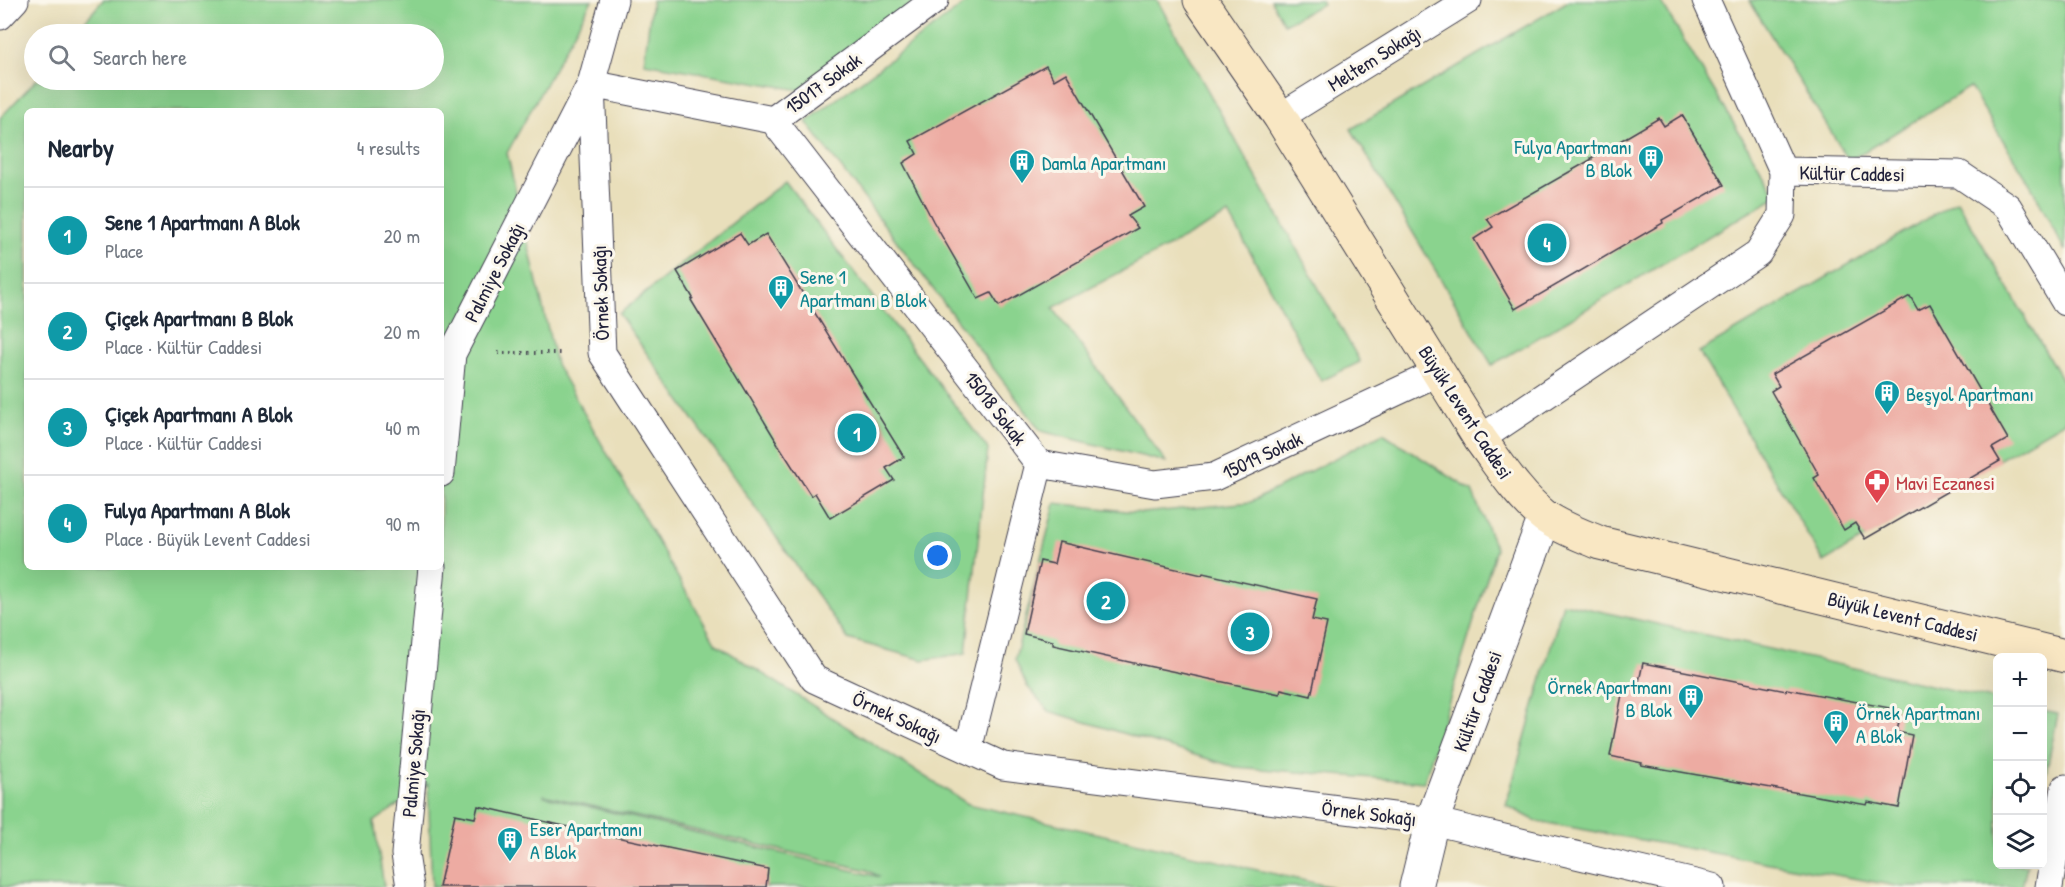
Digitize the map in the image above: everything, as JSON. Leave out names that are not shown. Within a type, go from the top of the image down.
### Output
[{"type":"street","name":"Büyük Levent Caddesi","points":[[1200,0],[1280,117],[1480,439],[1517,488],[1545,516],[1571,532],[1600,543],[2065,656]]},
{"type":"street","name":"Kültür Caddesi","points":[[1416,887],[1432,821],[1545,516]]},
{"type":"lane","points":[[0,16],[15,0]]},
{"type":"lane","name":"Örnek Sokağı","points":[[614,0],[591,84],[602,353],[814,679],[1003,766],[1432,821],[1712,887]]},
{"type":"lane","name":"15017 Sokak","points":[[591,84],[773,120],[935,0]]},
{"type":"lane","name":"Meltem Sokağı","points":[[1280,117],[1468,0]]},
{"type":"lane","points":[[1706,0],[1783,171]]},
{"type":"lane","name":"Palmiye Sokağı","points":[[444,441],[452,354],[591,84]]},
{"type":"lane","name":"15018 Sokak","points":[[773,120],[1039,464],[968,750]]},
{"type":"lane","name":"Kültür Caddesi","points":[[1480,439],[1758,254],[1782,214],[1783,171],[1959,174],[2008,207],[2065,302]]},
{"type":"lane","name":"15019 Sokak","points":[[1039,464],[1155,484],[1214,477],[1439,372]]},
{"type":"lane","name":"Palmiye Sokağı","points":[[410,887],[405,854],[432,570]]},
{"type":"lane","points":[[2049,887],[2065,788]]},
{"type":"path","points":[[452,354],[602,353]]},
{"type":"green space","points":[[103,0],[592,0],[507,153],[556,364],[716,644],[968,804],[1332,887],[432,887],[428,784],[374,822],[384,887],[0,887],[0,118],[27,90],[444,90],[444,24],[83,24]],"holes":[[[544,795],[867,870],[880,877]]]},
{"type":"green space","points":[[652,0],[917,0],[800,90],[644,63]]},
{"type":"green space","points":[[970,0],[1157,0],[1360,362],[1321,381],[1229,214],[1053,308],[1166,462],[1041,431],[806,122]]},
{"type":"green space","points":[[1271,0],[1321,0],[1323,4],[1284,24]]},
{"type":"green space","points":[[1570,0],[1660,0],[1777,196],[1492,365],[1351,129]]},
{"type":"green space","points":[[1749,0],[2065,0],[2065,251],[2030,184],[1970,87],[1849,161]]},
{"type":"green space","points":[[785,181],[988,449],[966,653],[923,660],[848,639],[619,314]]},
{"type":"green space","points":[[1957,201],[2065,385],[2065,421],[1824,562],[1699,352]]},
{"type":"green space","points":[[1383,433],[1472,491],[1496,549],[1424,782],[1235,767],[1049,711],[1027,686],[1015,659],[1055,503],[1143,513],[1251,502]]},
{"type":"green space","points":[[1563,603],[1993,699],[1993,869],[2026,869],[2022,887],[1902,887],[1536,821],[1506,805]]},
{"type":"green space","points":[[2047,712],[2058,714],[2047,768],[2047,761]]},
{"type":"building","name":"Damla Apartmanı","points":[[1046,66],[1054,80],[1066,73],[1144,207],[1128,216],[1138,228],[999,306],[991,293],[978,299],[903,163],[917,154],[910,141]]},
{"type":"building","points":[[1682,115],[1724,185],[1515,309],[1474,239],[1493,227],[1487,219],[1659,118],[1664,126]]},
{"type":"building","points":[[740,233],[748,245],[766,234],[904,457],[886,468],[894,480],[830,518],[815,493],[811,496],[778,444],[691,300],[693,298],[677,271]]},
{"type":"building","name":"Beşyol Apartmanı","points":[[1910,296],[1918,310],[1930,304],[2008,439],[1992,448],[2000,461],[1865,539],[1855,523],[1844,530],[1814,478],[1819,475],[1771,391],[1779,386],[1772,374]]},
{"type":"building","points":[[1059,542],[1317,599],[1312,620],[1327,623],[1311,696],[1281,689],[1280,694],[1138,664],[1053,645],[1053,641],[1024,634],[1040,561],[1054,564]]},
{"type":"building","points":[[1643,663],[1786,691],[1787,689],[1901,710],[1897,732],[1912,735],[1899,808],[1868,802],[1867,805],[1641,765],[1642,763],[1610,756],[1624,684],[1638,686]]},
{"type":"building","points":[[478,806],[768,869],[766,887],[439,887],[455,814],[475,818]]},
{"type":"place","name":"Fulya Apartmanı B Blok","points":[[1651,181]]},
{"type":"place","name":"Damla Apartmanı","points":[[1022,185]]},
{"type":"place","name":"Fulya Apartmanı A Blok","points":[[1547,243]]},
{"type":"place","name":"Sene 1 Apartmanı B Blok","points":[[781,311]]},
{"type":"place","name":"Beşyol Apartmanı","points":[[1887,416]]},
{"type":"place","name":"Sene 1 Apartmanı A Blok","points":[[857,433]]},
{"type":"place","name":"Mavi Eczanesi","points":[[1877,505]]},
{"type":"place","name":"Çiçek Apartmanı B Blok","points":[[1106,601]]},
{"type":"place","name":"Çiçek Apartmanı A Blok","points":[[1250,632]]},
{"type":"place","name":"Örnek Apartmanı B Blok","points":[[1691,720]]},
{"type":"place","name":"Örnek Apartmanı A Blok","points":[[1836,746]]},
{"type":"place","name":"Eser Apartmanı A Blok","points":[[510,863]]}]
